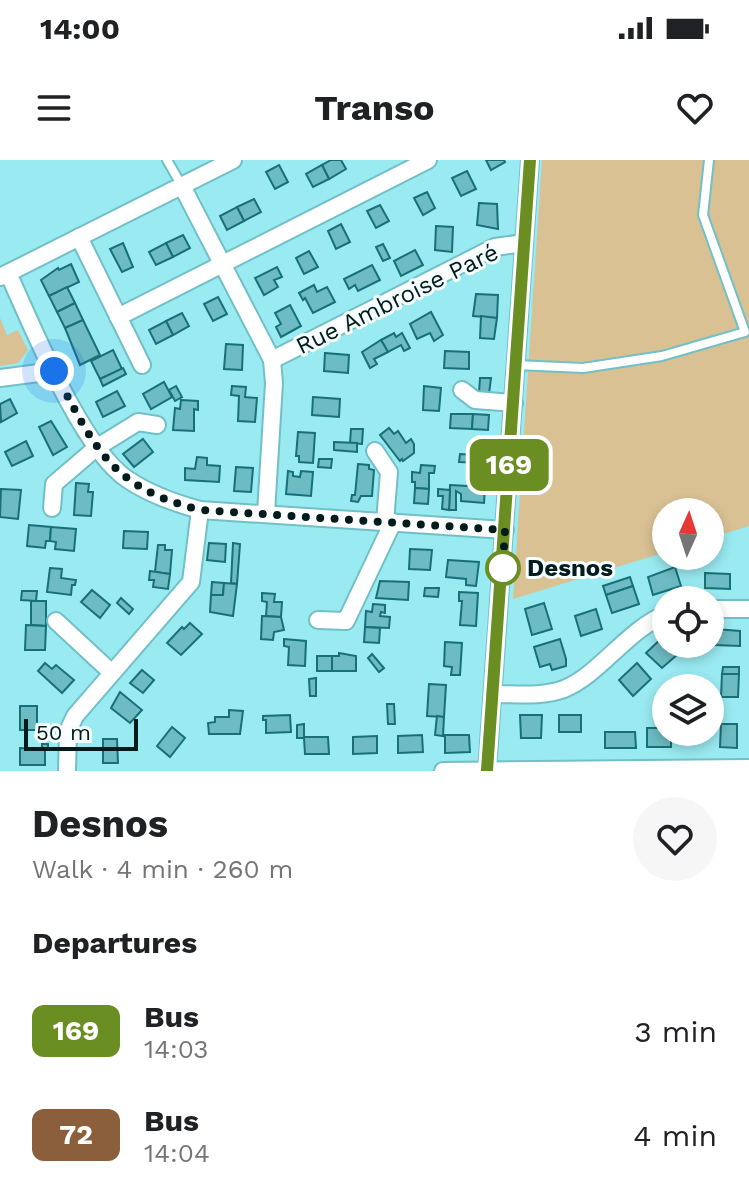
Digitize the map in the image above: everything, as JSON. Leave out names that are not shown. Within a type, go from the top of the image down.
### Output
[{"type":"street","points":[[233,160],[4,275],[96,448],[125,478],[169,502],[200,510],[505,530]]},
{"type":"street","points":[[118,317],[428,160]]},
{"type":"street","points":[[487,770],[530,160]]},
{"type":"street","points":[[182,186],[272,360],[274,383],[266,513]]},
{"type":"street","points":[[79,237],[142,365]]},
{"type":"street","name":"Rue Ambroise Paré","points":[[272,360],[495,247],[524,243]]},
{"type":"street","points":[[0,378],[54,371]]},
{"type":"street","points":[[462,390],[475,400],[514,403]]},
{"type":"street","points":[[52,508],[54,484],[96,448],[138,422],[157,425]]},
{"type":"street","points":[[318,620],[346,621],[389,522],[389,472],[375,451]]},
{"type":"street","points":[[67,771],[68,731],[75,716],[191,582],[200,510]]},
{"type":"street","points":[[724,609],[749,609]]},
{"type":"street","points":[[494,694],[531,695],[564,688],[584,676],[652,620]]},
{"type":"street","points":[[56,621],[112,673]]},
{"type":"street","points":[[443,771],[749,768]]},
{"type":"lane","points":[[167,160],[182,186]]},
{"type":"lane","points":[[516,365],[583,368],[662,356],[745,332],[703,215],[709,160]]},
{"type":"shaded area","points":[[542,160],[749,160],[749,526],[724,534],[724,498],[652,498],[652,556],[513,599]]},
{"type":"shaded area","points":[[0,318],[7,335],[18,330],[28,350],[18,363],[0,366]]},
{"type":"building","points":[[331,160],[341,160],[346,169],[329,179],[322,165]]},
{"type":"building","points":[[486,160],[504,160],[505,162],[491,170]]},
{"type":"building","points":[[279,165],[288,182],[275,189],[266,172]]},
{"type":"building","points":[[322,165],[329,179],[313,187],[306,174]]},
{"type":"building","points":[[467,171],[476,189],[461,196],[452,178]]},
{"type":"building","points":[[427,192],[435,208],[423,215],[414,198]]},
{"type":"building","points":[[254,199],[261,212],[244,221],[237,207]]},
{"type":"building","points":[[479,203],[497,204],[498,229],[477,225]]},
{"type":"building","points":[[380,205],[389,221],[376,228],[367,211]]},
{"type":"building","points":[[237,207],[244,221],[227,230],[220,216]]},
{"type":"building","points":[[341,224],[350,242],[336,249],[328,231]]},
{"type":"building","points":[[436,226],[453,227],[452,252],[435,250]]},
{"type":"building","points":[[183,235],[190,248],[173,257],[166,243]]},
{"type":"building","points":[[123,243],[133,267],[122,272],[110,249]]},
{"type":"building","points":[[166,243],[173,257],[156,265],[149,252]]},
{"type":"building","points":[[383,244],[390,258],[383,261],[376,247]]},
{"type":"building","points":[[415,250],[423,265],[401,276],[394,261]]},
{"type":"building","points":[[309,251],[318,267],[304,274],[296,258]]},
{"type":"building","points":[[71,264],[79,282],[49,296],[41,280],[58,268]]},
{"type":"building","points":[[372,265],[380,280],[358,291],[355,285],[349,289],[344,279]]},
{"type":"building","points":[[277,267],[282,277],[274,280],[278,287],[264,295],[255,278]]},
{"type":"building","points":[[314,285],[317,292],[327,287],[335,302],[313,313],[299,293]]},
{"type":"building","points":[[67,287],[75,303],[57,312],[49,296]]},
{"type":"building","points":[[476,294],[498,295],[497,318],[473,316]]},
{"type":"building","points":[[218,297],[227,314],[213,321],[204,304]]},
{"type":"building","points":[[75,303],[83,320],[65,328],[57,312]]},
{"type":"building","points":[[290,305],[301,326],[281,337],[276,327],[281,324],[275,313]]},
{"type":"building","points":[[431,312],[443,335],[434,341],[430,333],[417,339],[410,324]]},
{"type":"building","points":[[182,313],[189,326],[173,335],[166,321]]},
{"type":"building","points":[[481,316],[497,318],[494,339],[480,338]]},
{"type":"building","points":[[83,320],[100,355],[80,365],[65,328]]},
{"type":"building","points":[[166,321],[173,335],[156,344],[149,330]]},
{"type":"building","points":[[394,333],[396,337],[402,333],[410,348],[404,351],[401,345],[388,352],[381,340]]},
{"type":"building","points":[[381,340],[388,352],[374,359],[377,364],[370,368],[362,352]]},
{"type":"building","points":[[226,344],[243,345],[242,370],[224,369]]},
{"type":"building","points":[[113,350],[122,369],[100,379],[91,361]]},
{"type":"building","points":[[445,351],[469,352],[469,369],[444,368]]},
{"type":"building","points":[[325,353],[349,355],[348,373],[324,371]]},
{"type":"building","points":[[123,368],[126,374],[103,386],[100,379]]},
{"type":"building","points":[[480,378],[491,378],[489,394],[479,393]]},
{"type":"building","points":[[164,382],[172,397],[151,409],[143,394]]},
{"type":"building","points":[[176,386],[182,397],[175,401],[169,390]]},
{"type":"building","points":[[232,386],[246,387],[245,397],[257,398],[255,422],[238,421],[239,396],[231,395]]},
{"type":"building","points":[[424,386],[441,388],[439,411],[423,410]]},
{"type":"building","points":[[117,391],[125,406],[103,417],[96,402]]},
{"type":"building","points":[[313,397],[340,399],[339,417],[312,415]]},
{"type":"building","points":[[10,399],[17,413],[1,422],[0,404]]},
{"type":"building","points":[[181,400],[198,401],[198,410],[194,409],[194,431],[173,430],[175,408],[180,409]]},
{"type":"building","points":[[451,414],[473,414],[472,429],[450,428]]},
{"type":"building","points":[[473,414],[489,415],[488,430],[472,429]]},
{"type":"building","points":[[51,421],[67,447],[53,455],[39,427]]},
{"type":"building","points":[[389,428],[394,434],[398,431],[406,443],[411,439],[414,444],[414,453],[403,461],[380,435]]},
{"type":"building","points":[[351,429],[363,429],[362,444],[350,443]]},
{"type":"building","points":[[298,432],[315,433],[313,463],[299,462],[299,456],[296,456]]},
{"type":"building","points":[[143,439],[153,452],[134,467],[123,454]]},
{"type":"building","points":[[26,441],[33,456],[12,466],[5,452]]},
{"type":"building","points":[[334,442],[357,443],[357,452],[334,450]]},
{"type":"building","points":[[471,447],[489,448],[489,456],[470,455]]},
{"type":"building","points":[[460,454],[489,456],[488,463],[459,462]]},
{"type":"building","points":[[197,457],[207,458],[207,465],[220,466],[219,482],[185,480],[185,468],[195,469]]},
{"type":"building","points":[[319,459],[332,459],[331,468],[318,467]]},
{"type":"building","points":[[358,464],[369,465],[369,469],[374,470],[372,496],[361,496],[358,502],[351,501],[352,495],[355,495]]},
{"type":"building","points":[[421,465],[435,466],[434,473],[429,473],[429,489],[415,488],[415,482],[412,482],[412,472],[420,473]]},
{"type":"building","points":[[236,467],[253,468],[251,492],[234,491]]},
{"type":"building","points":[[288,471],[300,477],[301,471],[313,472],[311,496],[286,494]]},
{"type":"building","points":[[471,472],[486,472],[485,487],[470,486]]},
{"type":"building","points":[[76,483],[89,484],[88,492],[93,492],[91,516],[74,515]]},
{"type":"building","points":[[450,485],[485,487],[484,503],[461,501],[461,494],[456,491],[456,510],[449,510]]},
{"type":"building","points":[[415,488],[429,489],[428,504],[414,503]]},
{"type":"building","points":[[1,489],[21,490],[18,519],[0,517]]},
{"type":"building","points":[[438,489],[450,490],[449,510],[442,509],[443,496],[438,496]]},
{"type":"building","points":[[29,525],[51,527],[50,541],[46,541],[45,548],[27,546]]},
{"type":"building","points":[[51,527],[76,529],[74,551],[55,549],[56,542],[50,541]]},
{"type":"building","points":[[124,531],[148,532],[147,549],[123,548]]},
{"type":"building","points":[[209,543],[226,544],[225,562],[207,560]]},
{"type":"building","points":[[233,543],[240,544],[237,584],[231,583]]},
{"type":"building","points":[[158,545],[172,550],[170,574],[155,572]]},
{"type":"building","points":[[410,549],[432,550],[430,570],[409,569]]},
{"type":"building","points":[[448,560],[479,562],[476,586],[466,585],[466,579],[446,577]]},
{"type":"building","points":[[50,568],[62,569],[61,578],[76,580],[71,595],[47,592]]},
{"type":"building","points":[[676,570],[681,586],[652,586],[652,591],[648,577]]},
{"type":"building","points":[[150,571],[170,574],[168,589],[153,587],[154,580],[149,580]]},
{"type":"building","points":[[705,573],[730,574],[730,589],[705,586]]},
{"type":"building","points":[[630,577],[633,586],[606,595],[603,586]]},
{"type":"building","points":[[380,581],[409,582],[408,600],[376,598]]},
{"type":"building","points":[[212,582],[224,583],[223,595],[211,595]]},
{"type":"building","points":[[224,583],[237,584],[233,616],[210,612],[211,595],[223,595]]},
{"type":"building","points":[[633,586],[639,604],[612,613],[606,595]]},
{"type":"building","points":[[425,588],[439,588],[438,597],[424,596]]},
{"type":"building","points":[[92,590],[110,605],[100,618],[81,602]]},
{"type":"building","points":[[22,591],[37,591],[36,601],[21,600]]},
{"type":"building","points":[[459,592],[478,593],[476,626],[460,625],[462,601],[459,601]]},
{"type":"building","points":[[262,593],[275,594],[274,602],[282,602],[281,617],[266,616],[267,602],[262,601]]},
{"type":"building","points":[[121,598],[133,609],[129,614],[117,603]]},
{"type":"building","points":[[31,601],[46,601],[46,626],[31,625]]},
{"type":"building","points":[[544,603],[552,629],[532,635],[525,609]]},
{"type":"building","points":[[373,604],[385,605],[385,613],[381,612],[380,616],[390,617],[389,628],[365,627],[366,611],[372,612]]},
{"type":"building","points":[[596,609],[602,629],[581,636],[575,616]]},
{"type":"building","points":[[262,616],[281,617],[284,630],[274,632],[273,640],[261,639]]},
{"type":"building","points":[[190,623],[202,634],[181,655],[167,643]]},
{"type":"building","points":[[26,625],[46,626],[45,650],[25,650]]},
{"type":"building","points":[[365,627],[380,628],[379,643],[364,642]]},
{"type":"building","points":[[724,630],[740,631],[740,646],[724,645]]},
{"type":"building","points":[[284,639],[306,641],[305,666],[288,665],[289,647],[284,646]]},
{"type":"building","points":[[560,639],[566,666],[552,670],[550,664],[540,667],[534,647]]},
{"type":"building","points":[[445,642],[462,643],[460,675],[451,675],[452,667],[444,666]]},
{"type":"building","points":[[652,647],[652,658],[673,658],[662,668],[646,653]]},
{"type":"building","points":[[339,653],[356,656],[356,671],[332,671],[332,656],[339,656]]},
{"type":"building","points":[[372,654],[384,668],[379,672],[368,658]]},
{"type":"building","points":[[317,656],[332,656],[332,671],[317,671]]},
{"type":"building","points":[[45,663],[52,669],[56,665],[74,680],[62,693],[38,671]]},
{"type":"building","points":[[637,663],[651,679],[633,696],[619,680]]},
{"type":"building","points":[[723,667],[739,667],[739,674],[722,674]]},
{"type":"building","points":[[142,670],[154,680],[143,693],[130,683]]},
{"type":"building","points":[[724,674],[739,674],[738,697],[724,697]]},
{"type":"building","points":[[316,678],[316,696],[310,696],[309,679]]},
{"type":"building","points":[[429,684],[446,685],[444,717],[427,716]]},
{"type":"building","points":[[120,692],[142,710],[130,723],[111,708]]},
{"type":"building","points":[[387,704],[394,704],[395,724],[388,724]]},
{"type":"building","points":[[20,706],[37,706],[37,730],[20,730]]},
{"type":"building","points":[[229,710],[243,711],[240,734],[209,734],[208,723],[215,722],[215,717],[229,717]]},
{"type":"building","points":[[290,715],[291,732],[266,733],[263,716]]},
{"type":"building","points":[[520,715],[542,715],[541,738],[521,738]]},
{"type":"building","points":[[559,715],[581,715],[581,732],[559,732]]},
{"type":"building","points":[[437,716],[444,717],[443,736],[435,735]]},
{"type":"building","points":[[304,724],[304,737],[328,737],[329,754],[305,754],[304,738],[297,738],[297,725]]},
{"type":"building","points":[[724,724],[737,724],[737,748],[720,747],[724,746]]},
{"type":"building","points":[[172,727],[185,738],[170,757],[157,746]]},
{"type":"building","points":[[647,728],[652,728],[652,746],[671,746],[671,747],[647,747]]},
{"type":"building","points":[[605,732],[635,732],[636,748],[605,748]]},
{"type":"building","points":[[422,735],[423,752],[398,753],[398,736]]},
{"type":"building","points":[[445,735],[469,735],[470,752],[445,753]]},
{"type":"building","points":[[377,736],[377,753],[353,754],[353,737]]},
{"type":"building","points":[[103,739],[117,739],[118,763],[103,763]]},
{"type":"building","points":[[42,744],[48,744],[45,765],[20,765],[20,748],[42,749]]},
{"type":"bus line","name":"169","points":[[487,770],[530,160]]},
{"type":"place","name":"Desnos","points":[[503,568]]},
{"type":"route","points":[[54,371],[96,448],[125,478],[169,502],[200,510],[505,530],[502,580],[503,568]]}]
